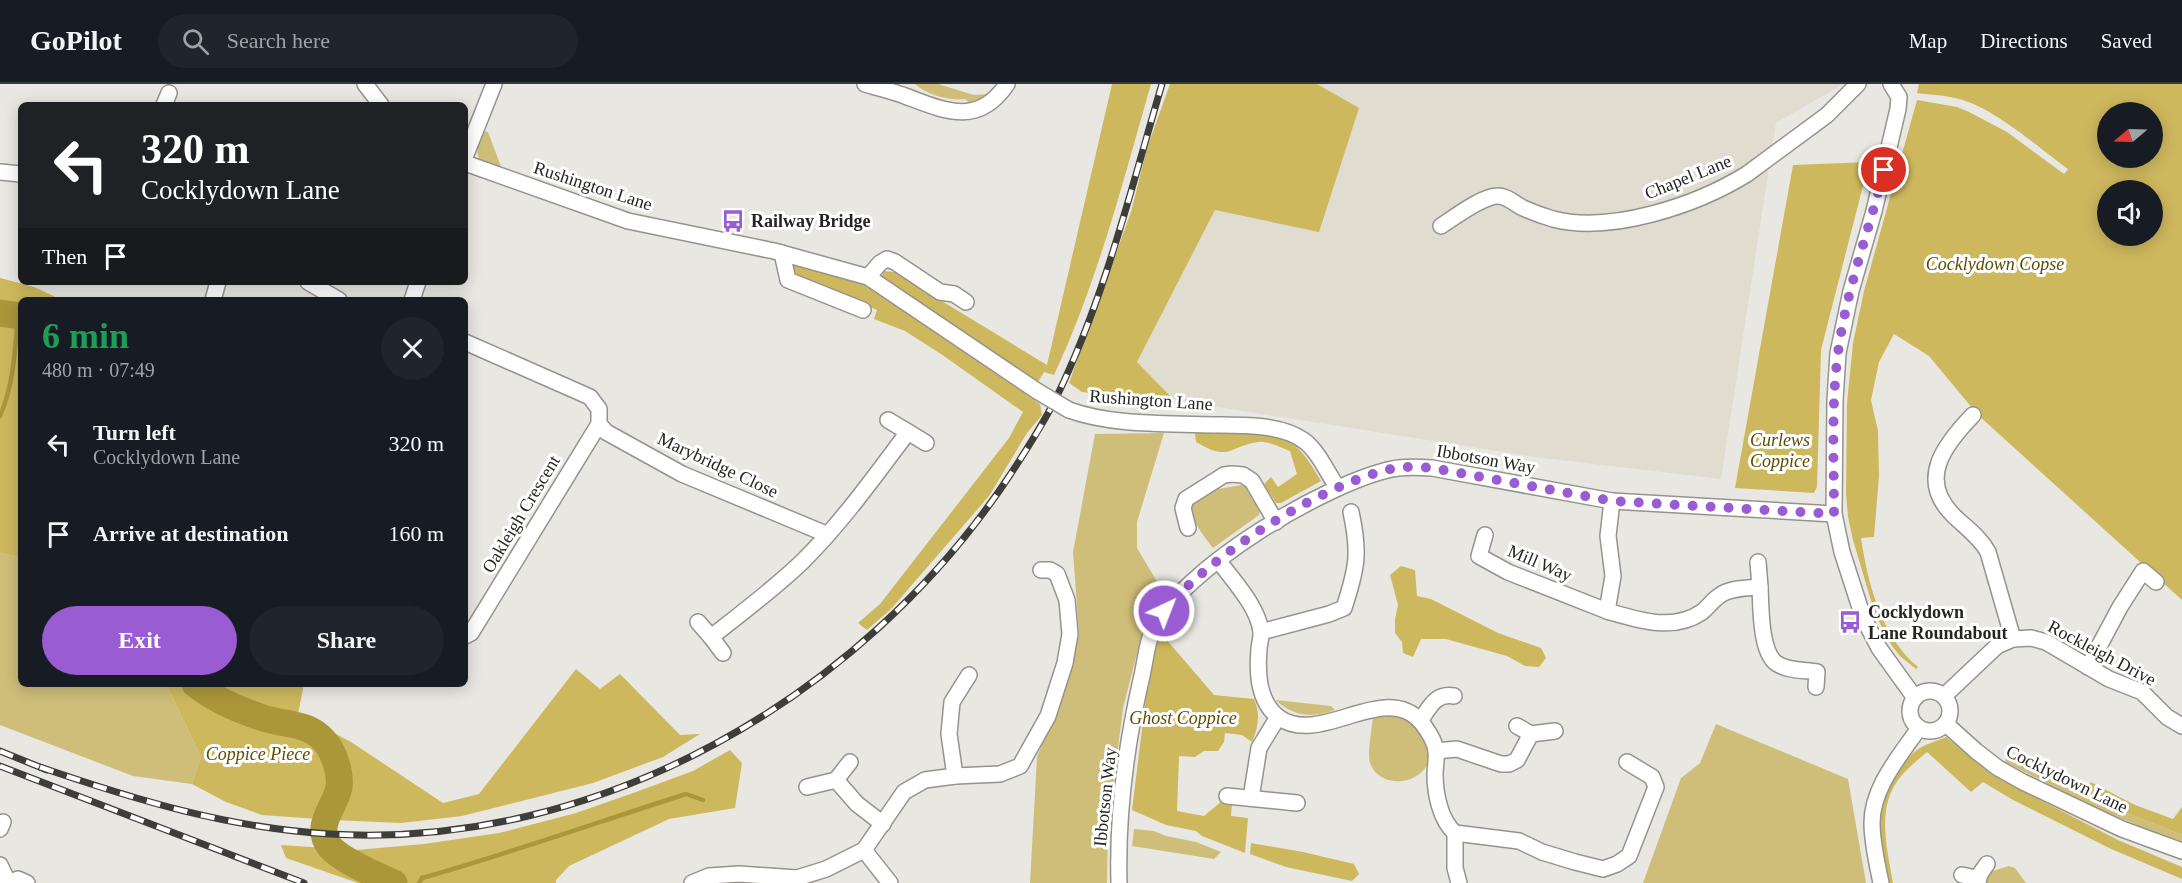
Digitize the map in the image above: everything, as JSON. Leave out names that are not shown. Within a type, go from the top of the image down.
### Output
[{"type":"street","points":[[365,84],[379,102]]},
{"type":"street","points":[[468,149],[494,84]]},
{"type":"street","points":[[865,84],[900,89],[941,110],[964,113],[984,107],[999,96],[1007,84]]},
{"type":"street","name":"Chapel Lane","points":[[1441,226],[1496,196],[1504,197],[1532,212],[1570,222],[1592,223],[1643,216],[1678,206],[1747,174],[1827,114],[1858,84]]},
{"type":"street","points":[[1892,84],[1899,97],[1898,110],[1874,211],[1851,291],[1838,353],[1835,400],[1834,514],[1842,552],[1863,617],[1879,648],[1915,698]]},
{"type":"street","name":"Rushington Lane","points":[[468,164],[628,221],[783,253],[868,277],[1037,391],[1069,410],[1088,417],[1155,423],[1262,426],[1303,440],[1316,454],[1338,488]]},
{"type":"street","points":[[0,172],[18,174]]},
{"type":"street","points":[[783,253],[788,279],[863,310]]},
{"type":"street","points":[[868,277],[880,263],[887,259],[940,292],[954,294],[966,302]]},
{"type":"street","points":[[313,285],[334,297]]},
{"type":"street","points":[[468,343],[590,398],[602,413]]},
{"type":"street","name":"Marybridge Close","points":[[602,413],[606,432],[682,474],[826,534]]},
{"type":"street","name":"Oakleigh Crescent","points":[[468,639],[602,413]]},
{"type":"street","points":[[1944,696],[1997,646],[2013,639],[1988,552],[1982,542],[1948,510],[1938,493],[1936,484],[1941,454],[1954,434],[1973,416]]},
{"type":"street","points":[[888,420],[926,443]]},
{"type":"street","points":[[711,638],[803,560],[863,494],[908,432]]},
{"type":"street","name":"Ibbotson Way","points":[[1119,883],[1119,823],[1134,711],[1152,633],[1164,611],[1177,596],[1219,561],[1275,522],[1338,488],[1354,480],[1392,469],[1432,468],[1612,501],[1834,514]]},
{"type":"street","points":[[1188,528],[1183,508],[1186,499],[1224,475],[1243,475],[1252,481],[1275,522]]},
{"type":"street","points":[[1607,611],[1613,576],[1608,536],[1612,501]]},
{"type":"street","points":[[1261,632],[1344,608],[1356,565],[1358,543],[1351,512]]},
{"type":"street","name":"Mill Way","points":[[1485,535],[1479,556],[1508,572],[1607,611],[1641,621],[1659,624],[1681,622],[1702,612],[1720,594],[1760,587]]},
{"type":"street","points":[[1219,561],[1253,611],[1261,632],[1258,680],[1265,699],[1278,717],[1293,723],[1312,725],[1368,710],[1392,708],[1420,721],[1431,736],[1436,751],[1437,794],[1443,817],[1448,827],[1455,833],[1520,841],[1542,852],[1575,862],[1603,876],[1629,856],[1655,792],[1655,782],[1652,777],[1627,762]]},
{"type":"street","points":[[1758,562],[1765,644],[1768,654],[1776,663],[1787,668],[1817,672],[1816,687]]},
{"type":"street","points":[[692,883],[709,876],[739,874],[797,881],[864,850],[904,792],[925,780],[1000,774],[1020,766],[1048,716],[1065,663],[1070,634],[1067,600],[1057,574],[1050,570],[1041,570]]},
{"type":"street","points":[[2088,668],[2120,607],[2144,572],[2156,582]]},
{"type":"street","points":[[698,622],[723,653]]},
{"type":"street","name":"Rockleigh Drive","points":[[2013,639],[2038,639],[2109,679],[2142,692],[2167,717],[2182,726]]},
{"type":"street","points":[[955,776],[949,734],[952,702],[969,675]]},
{"type":"street","points":[[1929,691],[1944,696],[1950,707],[1946,724],[1930,731],[1919,728],[1910,714],[1915,698],[1929,691]]},
{"type":"street","points":[[1420,721],[1438,697],[1445,694],[1454,696]]},
{"type":"street","points":[[1251,798],[1259,748],[1278,717]]},
{"type":"street","name":"Cocklydown Lane","points":[[1946,724],[1976,752],[2023,782],[2122,829],[2182,850]]},
{"type":"street","points":[[1517,726],[1531,734],[1555,731]]},
{"type":"street","points":[[1881,883],[1873,831],[1874,810],[1887,776],[1919,728]]},
{"type":"street","points":[[1436,751],[1456,749],[1501,764],[1509,764],[1517,760],[1531,734]]},
{"type":"street","points":[[807,787],[836,780],[850,762]]},
{"type":"street","points":[[836,780],[856,804],[882,824]]},
{"type":"street","points":[[1227,796],[1297,803]]},
{"type":"street","points":[[1455,833],[1455,868],[1459,883]]},
{"type":"street","points":[[864,850],[890,883]]},
{"type":"street","points":[[1962,875],[1971,877],[1978,883],[1980,874],[1987,864]]},
{"type":"street","points":[[0,865],[7,882],[18,879],[27,883]]},
{"type":"shaded area","points":[[915,84],[938,84],[974,95],[989,94],[970,103],[965,99],[952,99],[932,94]]},
{"type":"shaded area","points":[[1317,84],[1843,84],[1776,123],[1721,479],[1535,457],[1174,400],[1137,362],[1215,210]]},
{"type":"shaded area","points":[[481,130],[488,132],[503,172],[480,161],[477,146]]},
{"type":"shaded area","points":[[1164,433],[1137,522],[1137,548],[1162,590],[1146,619],[1123,708],[1108,828],[1107,883],[1030,883],[1037,757],[1070,676],[1079,633],[1073,552],[1095,434]]},
{"type":"shaded area","points":[[1245,486],[1260,512],[1259,515],[1213,548],[1197,526],[1192,510],[1193,502],[1198,496],[1208,491]]},
{"type":"shaded area","points":[[0,553],[18,556],[18,687],[167,687],[201,757],[192,784],[133,776],[0,725]]},
{"type":"shaded area","points":[[1276,700],[1331,706],[1335,710],[1312,715],[1297,713]]},
{"type":"shaded area","points":[[1383,714],[1399,716],[1411,721],[1424,737],[1429,749],[1429,760],[1422,772],[1415,777],[1407,780],[1389,780],[1381,777],[1370,763],[1369,747],[1373,717]]},
{"type":"shaded area","points":[[1716,724],[1848,779],[1866,883],[1643,883],[1681,778],[1700,763]]},
{"type":"shaded area","points":[[2006,758],[2122,811],[2182,835],[2182,844],[2085,803],[2005,762]]},
{"type":"shaded area","points":[[1134,829],[1154,831],[1196,842],[1221,852],[1214,859],[1132,846]]},
{"type":"shaded area","points":[[2009,866],[2015,868],[2026,883],[1987,883],[1985,879],[1990,872]]},
{"type":"green space","points":[[1112,84],[1151,84],[1108,232],[1083,304],[1054,375],[1044,372],[1038,382],[1025,377],[881,278],[884,271],[894,272],[1047,365]]},
{"type":"green space","points":[[1170,84],[1317,84],[1359,108],[1319,232],[1215,210],[1137,362],[1174,400],[1152,401],[1082,392],[1069,383],[1131,212],[1147,148]]},
{"type":"green space","name":"Cocklydown Copse","points":[[1919,84],[2182,84],[2182,600],[1978,415],[1929,356],[1894,334],[1879,362],[1871,400],[1878,431],[1879,476],[1874,537],[1861,538],[1872,591],[1878,608],[1894,640],[1918,667],[1916,669],[1892,646],[1875,614],[1853,540],[1846,494],[1847,403],[1853,343],[1864,291],[1917,100],[1957,107],[1969,112],[2007,132],[2064,174],[2068,169],[1986,110],[1972,103],[1917,93]]},
{"type":"green space","name":"Curlews Coppice","points":[[1869,162],[1821,350],[1817,487],[1814,493],[1735,488],[1793,165]]},
{"type":"green space","points":[[794,260],[863,284],[924,323],[1040,404],[1042,415],[1027,433],[989,496],[891,609],[867,630],[858,623],[880,604],[1009,438],[1023,412],[905,331],[874,319],[877,310],[794,274],[790,264]]},
{"type":"green space","points":[[0,278],[18,283],[18,285],[34,287],[56,297],[18,297],[18,556],[0,553]]},
{"type":"green space","points":[[1202,430],[1252,431],[1281,436],[1299,449],[1321,481],[1281,503],[1276,503],[1264,484],[1271,477],[1278,487],[1297,474],[1290,451],[1262,442],[1228,451],[1216,451],[1196,442],[1195,434]]},
{"type":"green space","points":[[1401,566],[1415,570],[1417,596],[1431,599],[1498,633],[1541,648],[1546,658],[1539,667],[1525,666],[1507,656],[1446,639],[1421,639],[1413,657],[1403,653],[1402,642],[1395,633],[1398,605],[1390,575]]},
{"type":"green space","name":"Ghost Coppice","points":[[1165,638],[1214,695],[1254,699],[1258,721],[1252,742],[1242,735],[1225,733],[1224,742],[1218,751],[1204,751],[1195,757],[1179,756],[1177,811],[1204,816],[1222,801],[1232,803],[1231,816],[1248,818],[1245,853],[1202,836],[1196,831],[1166,825],[1132,810],[1150,665],[1156,641]]},
{"type":"green space","name":"Coppice Piece","points":[[576,669],[600,689],[620,674],[680,735],[700,734],[663,757],[593,783],[462,816],[401,823],[262,815],[226,802],[192,784],[201,757],[167,687],[303,687],[298,714],[351,742],[443,803],[479,794]]},
{"type":"green space","points":[[1946,737],[1993,775],[2118,840],[2182,867],[2182,879],[2109,848],[2013,800],[1983,782],[1971,792],[1927,752],[1902,775],[1888,800],[1885,827],[1893,883],[1888,883],[1880,824],[1885,796],[1912,754],[1923,746]]},
{"type":"green space","points":[[730,750],[742,763],[735,808],[669,819],[569,866],[556,880],[556,883],[358,883],[286,858],[281,845],[356,850],[424,844],[499,833],[576,813],[636,792],[693,771]]},
{"type":"green space","points":[[2091,782],[2135,805],[2173,819],[2182,807],[2182,835],[2122,811],[2084,792]]},
{"type":"green space","points":[[1251,843],[1354,864],[1359,874],[1352,881],[1286,867],[1250,854]]},
{"type":"waterway","points":[[0,313],[18,316]]},
{"type":"waterway","points":[[0,416],[11,379],[18,315]]},
{"type":"waterway","points":[[199,687],[234,707],[270,720],[307,728],[322,738],[333,756],[339,782],[337,794],[325,824],[325,839],[335,852],[394,883]]},
{"type":"waterway","points":[[419,883],[422,878],[686,794],[703,800]]},
{"type":"railway","points":[[40,767],[111,791],[183,811],[255,826],[330,834],[430,832],[529,816],[625,786],[716,743],[802,690],[880,627],[950,555],[1010,475],[1052,406],[1089,320],[1116,242],[1162,84]]},
{"type":"railway","points":[[0,751],[47,770]]},
{"type":"railway","points":[[0,766],[304,883]]},
{"type":"place","name":"Railway Bridge","points":[[733,221]]},
{"type":"place","name":"Cocklydown Lane Roundabout","points":[[1850,622]]},
{"type":"route","points":[[1164,611],[1177,596],[1246,540],[1307,504],[1354,480],[1392,469],[1432,468],[1612,501],[1834,514],[1835,400],[1838,353],[1851,291],[1884,170]]}]
